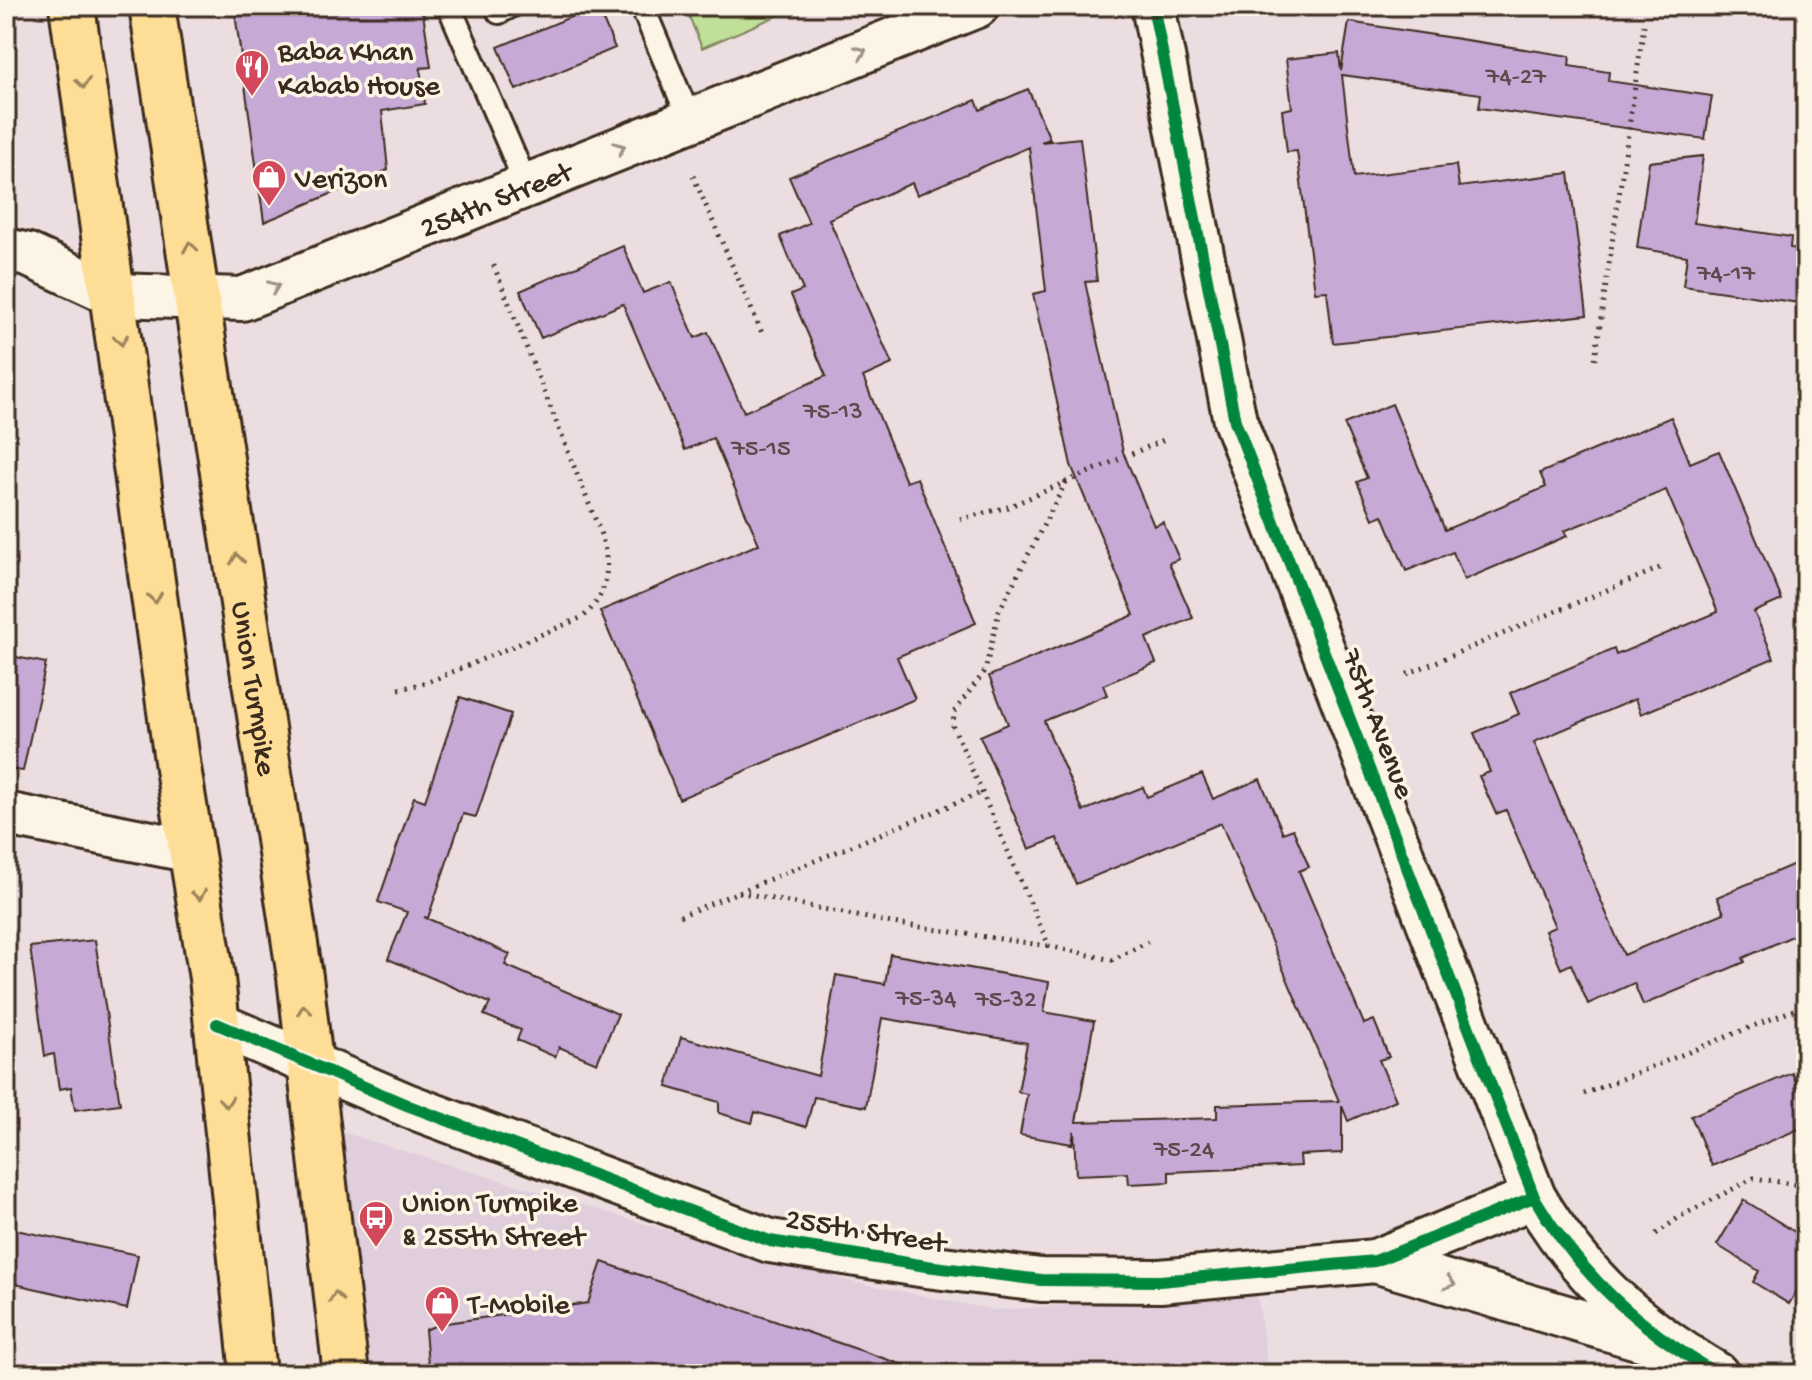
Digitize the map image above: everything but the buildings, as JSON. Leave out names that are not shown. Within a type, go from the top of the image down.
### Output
[{"type":"main road","points":[[72,6],[217,1024],[253,1374]]},
{"type":"main road","name":"Union Turnpike","points":[[152,6],[199,299],[310,1064],[346,1374]]},
{"type":"street","name":"254th Street","points":[[6,250],[28,255],[115,295],[242,299],[977,6]]},
{"type":"street","name":"75th Avenue","points":[[1153,6],[1235,421],[1534,1197],[1560,1241],[1604,1292],[1675,1349],[1717,1374]]},
{"type":"street","points":[[6,814],[192,851]]},
{"type":"street","name":"255th Street","points":[[217,1024],[409,1106],[770,1241],[1041,1280],[1175,1280],[1375,1261],[1534,1197]]},
{"type":"street","points":[[1375,1261],[1675,1349]]},
{"type":"lane","points":[[449,6],[527,186]]},
{"type":"lane","points":[[642,6],[690,120]]},
{"type":"path","points":[[1595,359],[1644,25]]},
{"type":"path","points":[[693,176],[762,333]]},
{"type":"path","points":[[399,689],[426,683],[583,617],[594,607],[608,569],[608,553],[599,529],[492,261]]},
{"type":"path","points":[[960,519],[1008,507],[1166,439]]},
{"type":"path","points":[[1049,946],[953,726],[954,712],[985,671],[999,611],[1066,482]]},
{"type":"path","points":[[1407,674],[1662,567]]},
{"type":"path","points":[[680,916],[983,792]]},
{"type":"path","points":[[739,892],[892,923],[1049,946],[1112,960],[1148,942]]},
{"type":"path","points":[[1584,1094],[1806,1005]]},
{"type":"path","points":[[1656,1234],[1681,1216],[1754,1178],[1806,1186]]},
{"type":"shaded area","points":[[332,1129],[652,1226],[853,1282],[995,1310],[1257,1293],[1269,1374],[359,1374]]},
{"type":"green space","points":[[685,6],[800,6],[702,48]]},
{"type":"cycle path","points":[[1153,6],[1235,421],[1534,1197],[1571,1252],[1614,1298],[1662,1338],[1717,1374]]},
{"type":"cycle path","points":[[217,1024],[409,1106],[770,1241],[926,1266],[1041,1280],[1160,1281],[1375,1261],[1534,1197]]},
{"type":"place","name":"Baba Khan Kabab House","points":[[252,98]]},
{"type":"place","name":"Verizon","points":[[269,208]]},
{"type":"place","name":"Union Turnpike & 255th Street","points":[[376,1249]]},
{"type":"place","name":"T-Mobile","points":[[442,1334]]}]
